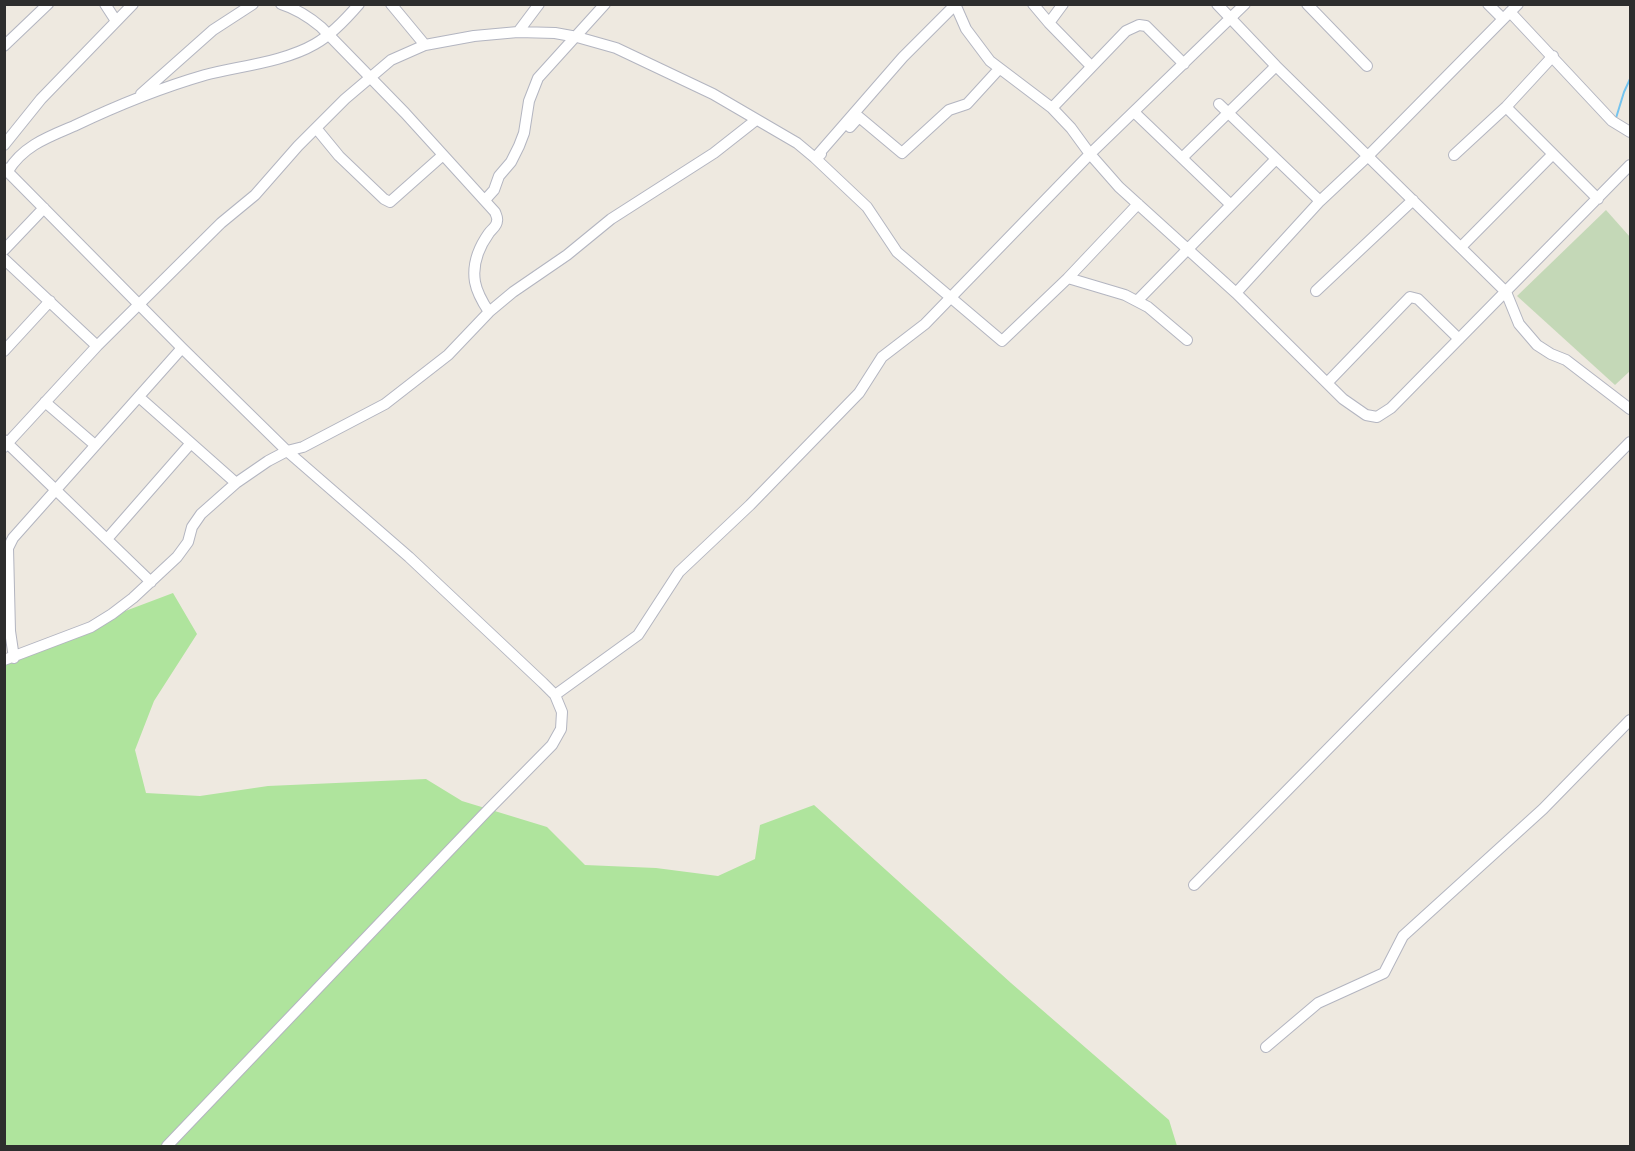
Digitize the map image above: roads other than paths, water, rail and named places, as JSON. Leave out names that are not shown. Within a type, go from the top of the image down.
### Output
[{"type":"street","points":[[4,46],[48,4]]},
{"type":"street","points":[[105,4],[116,21]]},
{"type":"street","points":[[4,145],[41,99],[133,4]]},
{"type":"street","points":[[134,100],[213,30],[253,4]]},
{"type":"street","points":[[281,4],[309,17],[328,34],[495,212],[498,219],[476,256],[474,268],[479,296],[489,312]]},
{"type":"street","points":[[167,1146],[488,810],[546,753],[558,737],[562,712],[555,696],[410,557],[287,451],[6,170],[21,155],[44,139],[134,100],[206,75],[305,49],[316,44],[359,4]]},
{"type":"street","points":[[392,4],[425,45]]},
{"type":"street","points":[[518,32],[539,4]]},
{"type":"street","points":[[485,200],[494,190],[499,176],[511,162],[519,146],[524,133],[529,101],[538,78],[605,4]]},
{"type":"street","points":[[1033,4],[1091,66]]},
{"type":"street","points":[[1049,23],[1064,4]]},
{"type":"street","points":[[1217,4],[1276,66],[1506,292],[1519,324],[1537,345],[1566,360],[1630,409]]},
{"type":"street","points":[[555,696],[638,635],[679,572],[750,505],[859,393],[882,357],[926,324],[1090,154],[1245,4]]},
{"type":"street","points":[[1307,4],[1367,66]]},
{"type":"street","points":[[1488,4],[1510,12],[1612,121],[1630,132]]},
{"type":"street","points":[[815,158],[889,73],[955,5],[976,45],[999,69],[1052,108],[1119,187],[1236,293],[1356,410],[1377,417],[1391,408],[1630,165]]},
{"type":"street","points":[[1236,293],[1320,201],[1368,156],[1510,12]]},
{"type":"street","points":[[1052,108],[1126,31],[1139,25],[1146,26],[1184,64]]},
{"type":"street","points":[[151,582],[6,443],[139,303],[221,223],[255,195],[316,128],[369,77],[391,60],[425,45],[474,36],[518,32],[555,33],[616,48],[713,94],[797,143],[815,158],[867,207],[897,252],[1002,341],[1068,278],[1138,204]]},
{"type":"street","points":[[1454,155],[1506,107],[1553,56]]},
{"type":"street","points":[[1182,158],[1276,66]]},
{"type":"street","points":[[815,158],[828,150],[859,117],[902,153],[949,110],[967,104],[999,69]]},
{"type":"street","points":[[1219,104],[1320,201]]},
{"type":"street","points":[[1506,107],[1598,199]]},
{"type":"street","points":[[1134,112],[1231,205]]},
{"type":"street","points":[[182,348],[95,446],[9,535],[7,629],[9,659],[91,627],[133,598],[183,550],[192,527],[201,514],[236,483],[268,461],[287,451],[303,447],[385,404],[448,355],[489,312],[513,292],[567,255],[611,219],[714,153],[756,120]]},
{"type":"street","points":[[316,128],[339,156],[390,202],[443,155]]},
{"type":"street","points":[[1461,247],[1553,154]]},
{"type":"street","points":[[1137,302],[1276,159]]},
{"type":"street","points":[[1316,291],[1413,200]]},
{"type":"street","points":[[4,250],[44,208]]},
{"type":"street","points":[[4,259],[97,346]]},
{"type":"street","points":[[1068,278],[1125,295],[1148,307],[1187,340]]},
{"type":"street","points":[[1327,383],[1410,297],[1418,299],[1459,339]]},
{"type":"street","points":[[4,351],[9,338],[50,301]]},
{"type":"street","points":[[138,397],[236,483]]},
{"type":"street","points":[[45,402],[95,446]]},
{"type":"street","points":[[1194,885],[1630,442]]},
{"type":"street","points":[[107,539],[191,443]]},
{"type":"street","points":[[1266,1047],[1318,1003],[1384,973],[1403,936],[1543,809],[1630,720]]},
{"type":"waterway","points":[[1616,118],[1630,79]]}]
